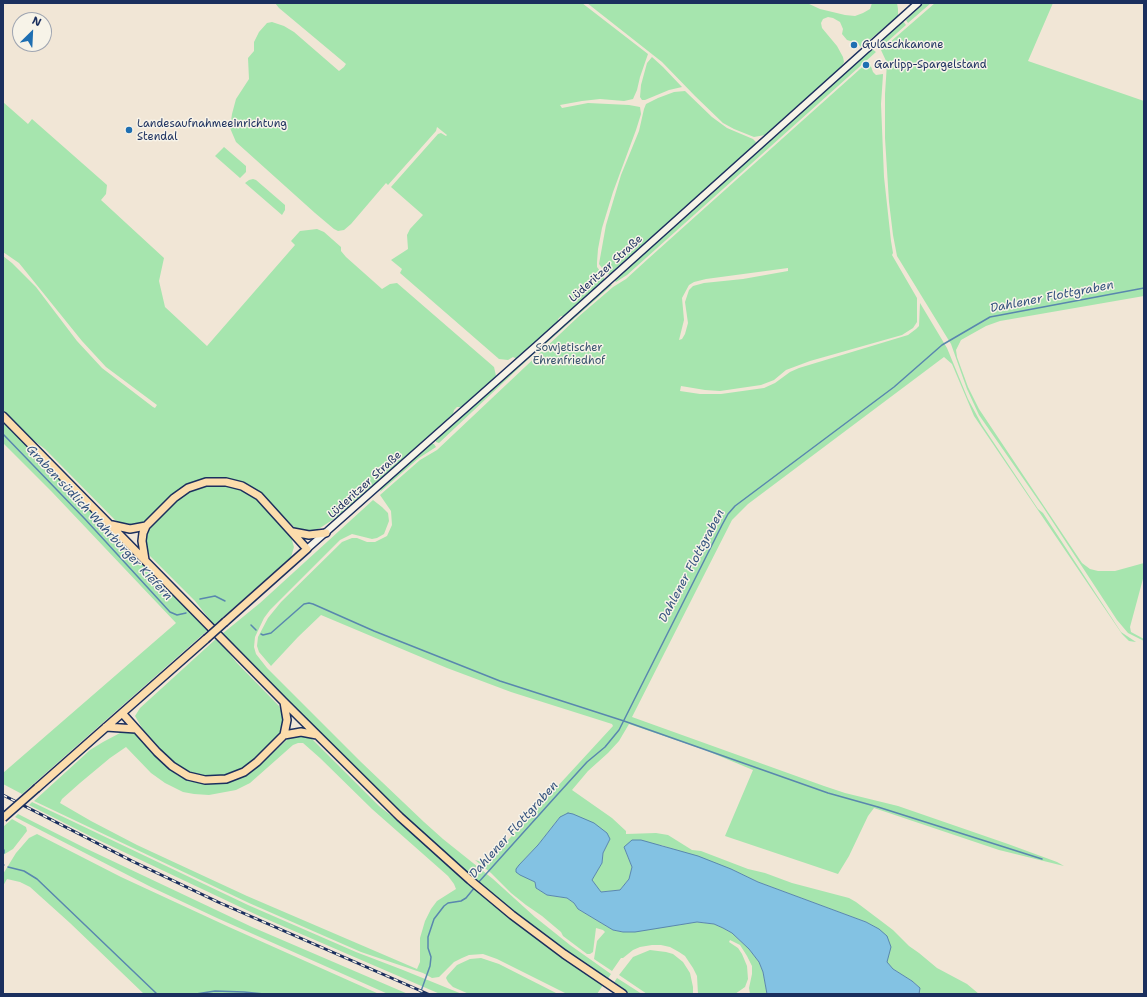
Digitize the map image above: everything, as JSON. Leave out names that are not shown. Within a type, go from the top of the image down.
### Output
[{"type":"main road","name":"Lüderitzer Straße","points":[[307,549],[918,3]]},
{"type":"main road","points":[[3,416],[384,802],[481,889],[564,954],[623,994]]},
{"type":"main road","points":[[3,818],[307,549],[267,504],[256,494],[240,485],[220,481],[200,484],[185,490],[174,498],[146,526],[142,541],[145,560]]},
{"type":"main road","points":[[110,525],[130,530],[146,526]]},
{"type":"main road","points":[[292,532],[310,535],[326,533]]},
{"type":"main road","points":[[122,712],[157,752],[174,768],[188,776],[208,780],[226,778],[244,772],[257,762],[284,735],[287,720],[284,702]]},
{"type":"main road","points":[[106,727],[136,728]]},
{"type":"main road","points":[[284,735],[301,732],[317,735]]},
{"type":"green space","points":[[275,3],[582,3],[648,54],[633,99],[624,101],[600,99],[560,105],[562,108],[588,103],[629,105],[640,107],[641,114],[613,192],[602,228],[598,249],[597,267],[604,276],[604,280],[564,316],[561,316],[558,319],[558,322],[517,359],[513,357],[508,360],[499,359],[400,273],[402,269],[391,260],[408,249],[407,235],[410,229],[423,215],[391,187],[438,134],[441,133],[446,136],[447,135],[437,127],[436,131],[388,185],[386,183],[351,224],[344,230],[338,231],[315,213],[236,142],[230,128],[232,114],[236,99],[249,79],[248,58],[254,51],[254,42],[259,32],[267,23],[272,22],[284,26],[294,32],[339,71],[346,64]]},
{"type":"green space","points":[[587,3],[807,3],[820,9],[855,16],[870,9],[872,3],[897,3],[898,16],[861,47],[857,43],[847,40],[842,34],[843,29],[840,22],[828,17],[823,19],[821,23],[822,28],[837,46],[843,57],[844,62],[842,66],[765,135],[754,137],[723,123],[662,62]]},
{"type":"green space","points":[[924,3],[931,3],[908,23],[906,20]]},
{"type":"green space","points":[[935,3],[1053,3],[1028,61],[1144,101],[1144,296],[1000,321],[986,326],[961,340],[956,350],[957,357],[968,387],[979,409],[1082,563],[1090,569],[1098,571],[1115,571],[1144,563],[1144,575],[1130,627],[1131,632],[1144,639],[1144,641],[1128,633],[1117,620],[1043,507],[979,415],[967,389],[951,344],[897,256],[889,202],[885,138],[887,63],[881,50]]},
{"type":"green space","points":[[903,21],[906,25],[879,49],[877,44]]},
{"type":"green space","points":[[872,49],[876,52],[627,275],[616,282],[615,281],[615,279]]},
{"type":"green space","points":[[652,57],[682,87],[642,100],[640,97],[641,85],[647,63]]},
{"type":"green space","name":"Sowjetischer Ehrenfriedhof","points":[[869,61],[873,72],[876,75],[883,74],[881,104],[884,177],[892,255],[917,298],[917,322],[913,328],[902,335],[810,361],[786,370],[774,380],[761,385],[720,391],[681,386],[680,391],[700,394],[721,394],[764,388],[799,368],[908,335],[919,326],[920,303],[947,348],[968,399],[982,425],[1038,509],[1043,513],[1121,632],[1136,642],[1129,641],[1122,634],[974,416],[952,364],[944,357],[748,504],[732,520],[632,717],[824,786],[845,793],[898,806],[1008,844],[1064,866],[999,850],[874,808],[868,816],[849,856],[838,874],[725,836],[753,770],[705,750],[629,724],[619,741],[588,771],[572,790],[612,818],[626,831],[626,834],[656,833],[668,835],[692,850],[701,851],[748,869],[765,873],[792,883],[849,898],[893,930],[909,946],[937,968],[967,984],[979,994],[919,994],[920,988],[893,969],[886,962],[879,929],[866,922],[758,882],[731,869],[661,845],[624,847],[632,867],[629,879],[620,890],[601,892],[592,880],[602,863],[603,853],[610,839],[560,817],[538,845],[519,865],[529,879],[535,882],[536,888],[547,895],[567,898],[574,903],[578,909],[613,930],[623,932],[697,922],[714,924],[723,928],[732,933],[749,949],[759,962],[763,972],[767,994],[750,994],[749,988],[752,966],[740,945],[730,940],[729,942],[738,948],[742,954],[747,966],[748,979],[745,987],[735,994],[698,994],[697,976],[685,956],[679,952],[670,947],[661,945],[640,947],[621,958],[612,971],[594,959],[597,941],[605,932],[603,930],[596,928],[593,952],[587,954],[563,936],[561,932],[542,916],[511,893],[491,873],[475,860],[482,862],[489,859],[498,851],[613,726],[612,724],[511,692],[447,668],[321,615],[271,666],[259,652],[257,646],[258,637],[268,618],[281,602],[342,542],[352,538],[357,538],[367,542],[375,542],[387,536],[392,525],[391,511],[380,495],[420,460],[437,450],[578,317],[613,287],[626,279]],"holes":[[[788,268],[788,271],[743,279],[704,283],[693,286],[689,290],[685,302],[688,323],[685,334],[682,339],[679,340],[684,320],[682,298],[689,285],[706,279]]]},
{"type":"green space","points":[[685,91],[712,117],[727,128],[753,139],[756,142],[610,275],[605,272],[599,264],[606,225],[621,175],[639,131],[646,104],[674,92]]},
{"type":"green space","points":[[3,102],[28,124],[32,119],[107,185],[106,194],[101,200],[164,258],[159,281],[165,307],[207,346],[295,245],[291,241],[300,231],[317,229],[324,232],[341,247],[341,251],[346,257],[382,289],[390,284],[397,283],[494,367],[496,376],[462,407],[457,407],[453,414],[340,515],[320,528],[305,532],[296,529],[259,491],[239,481],[221,478],[205,479],[185,485],[175,492],[142,524],[132,527],[120,523],[115,520],[45,449],[28,436],[3,411],[3,256],[36,287],[77,341],[102,368],[153,407],[155,408],[157,405],[106,367],[82,341],[19,263],[3,252]]},
{"type":"green space","points":[[224,147],[246,166],[246,172],[240,178],[215,156]]},
{"type":"green space","points":[[253,179],[285,205],[285,210],[282,215],[245,183]]},
{"type":"green space","points":[[610,284],[612,285],[542,347],[541,345]]},
{"type":"green space","points":[[538,348],[539,349],[439,443],[436,442],[436,440]]},
{"type":"green space","points":[[3,420],[209,629],[22,794],[3,784],[3,773],[176,623],[52,492],[3,443]]},
{"type":"green space","points":[[431,444],[434,444],[436,447],[419,458],[380,492],[382,487]]},
{"type":"green space","points":[[213,485],[236,488],[255,498],[291,537],[294,547],[291,557],[214,625],[195,601],[150,556],[145,545],[148,531],[172,504],[190,491]]},
{"type":"green space","points":[[373,500],[388,513],[389,521],[384,534],[372,539],[352,534],[340,540],[270,610],[264,618],[255,637],[254,647],[256,654],[267,668],[361,762],[424,822],[493,879],[535,917],[570,945],[611,974],[607,980],[516,913],[470,876],[353,766],[222,634],[260,603]]},
{"type":"green space","points":[[217,638],[237,663],[279,706],[285,718],[279,735],[248,764],[230,774],[210,777],[190,773],[177,766],[142,728],[135,716],[140,708]]},
{"type":"green space","points":[[122,730],[133,732],[164,765],[177,775],[188,781],[205,784],[228,783],[249,774],[289,738],[296,735],[311,738],[379,806],[402,824],[466,881],[552,950],[603,985],[597,994],[567,994],[497,959],[483,954],[469,955],[462,958],[454,962],[439,977],[432,978],[423,973],[361,952],[249,903],[34,801],[90,750],[120,733]],"holes":[[[303,743],[372,809],[448,876],[454,884],[456,889],[437,901],[425,921],[420,938],[420,962],[417,969],[247,896],[137,845],[60,803],[62,799],[80,783],[126,747],[151,773],[165,783],[183,792],[209,795],[236,790],[250,783],[293,745]]]},
{"type":"green space","points":[[32,802],[248,905],[356,952],[462,994],[440,994],[257,915],[92,837],[29,805]]},
{"type":"green space","points":[[18,814],[85,848],[252,927],[408,994],[388,994],[217,918],[151,887],[15,817]]},
{"type":"green space","points":[[12,819],[26,827],[27,831],[13,849],[3,855],[3,827]]},
{"type":"green space","points":[[37,834],[121,877],[379,994],[144,994],[30,887],[20,882],[7,879],[3,886],[3,874],[16,853],[29,838]]},
{"type":"green space","points":[[650,950],[673,954],[683,962],[690,973],[693,994],[647,994],[619,975],[633,957]]},
{"type":"green space","points":[[481,958],[499,964],[558,994],[469,994],[453,987],[448,982],[446,978],[447,976],[457,965],[470,959]]},
{"type":"green space","points":[[617,978],[642,994],[629,994],[613,984]]},
{"type":"water","points":[[568,813],[594,823],[607,833],[610,839],[603,853],[602,863],[592,880],[601,892],[620,890],[629,879],[632,867],[624,847],[632,840],[641,840],[698,856],[758,882],[866,922],[879,929],[887,936],[891,947],[887,962],[893,969],[920,988],[919,994],[767,994],[763,972],[759,962],[749,949],[732,933],[714,924],[697,922],[635,932],[613,930],[578,909],[574,903],[567,898],[547,895],[536,888],[535,882],[516,872],[519,865],[538,845],[560,817]]},
{"type":"waterway","name":"Dahlener Flottgraben","points":[[477,884],[587,762],[605,747],[619,730],[722,525],[728,514],[735,506],[894,387],[942,345],[990,317],[1144,288]]},
{"type":"waterway","name":"Graben südlich Wahrburger Kiefern","points":[[3,434],[85,519],[170,612],[177,615],[186,613]]},
{"type":"waterway","name":"Graben südlich Wahrburger Kiefern","points":[[200,599],[215,596],[225,601]]},
{"type":"waterway","points":[[261,634],[271,633],[304,604],[313,604],[374,631],[500,681],[624,721],[828,793],[878,807],[1042,859]]},
{"type":"waterway","name":"Graben südlich Wahrburger Kiefern","points":[[251,625],[256,630]]},
{"type":"waterway","points":[[8,867],[24,871],[37,879],[157,994]]},
{"type":"waterway","name":"Dahlener Flottgraben","points":[[420,994],[430,966],[431,957],[428,948],[428,937],[434,919],[444,906],[448,903],[461,901],[466,898],[475,887]]},
{"type":"waterway","points":[[196,994],[215,991],[264,994]]},
{"type":"railway","points":[[3,795],[132,861],[218,902],[428,994]]},
{"type":"place","name":"Gulaschkanone","points":[[854,45]]},
{"type":"place","name":"Garlipp-Spargelstand","points":[[866,65]]},
{"type":"place","name":"Landesaufnahmeeinrichtung Stendal","points":[[129,130]]}]
